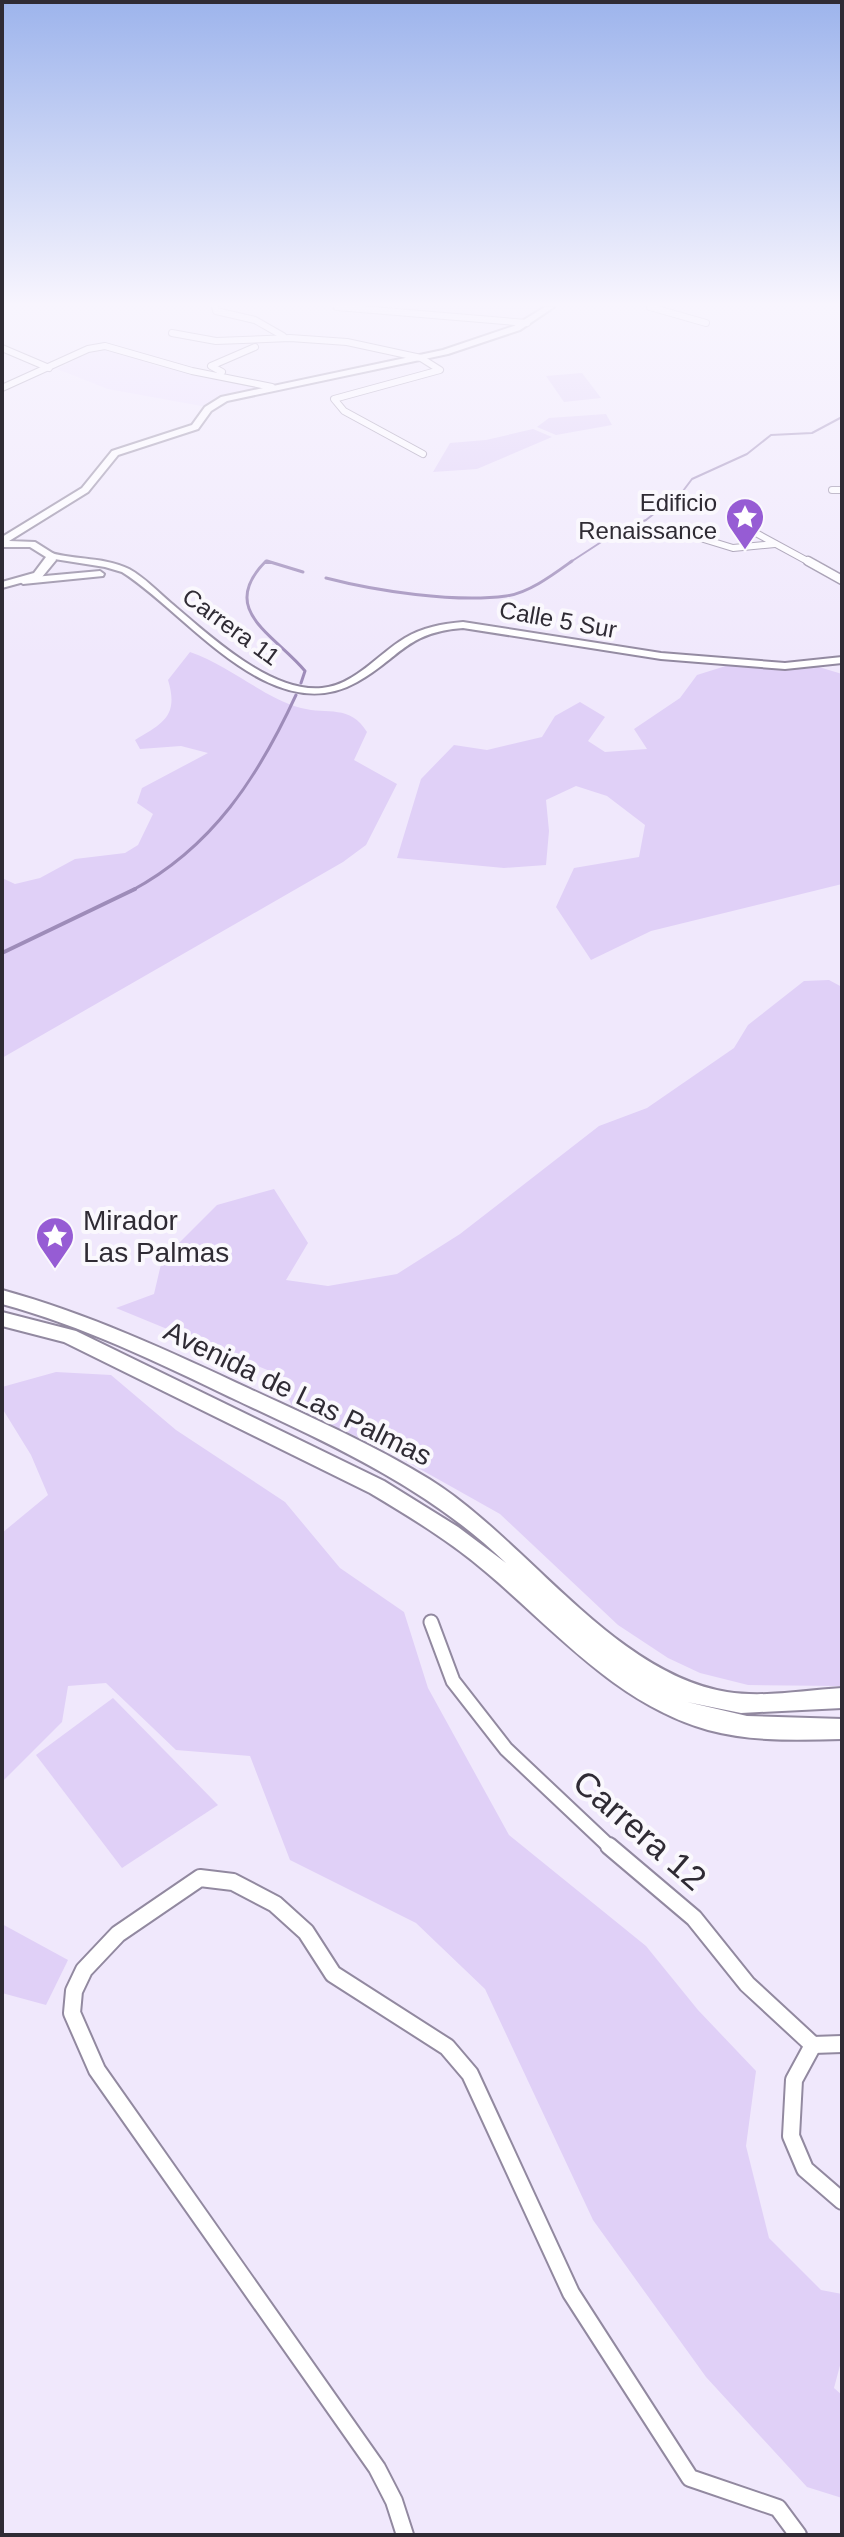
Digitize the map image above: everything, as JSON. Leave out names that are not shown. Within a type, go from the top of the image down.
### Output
[{"type":"main road","points":[[2,542],[64,505],[92,484],[109,459],[122,450],[196,425]]},
{"type":"main road","points":[[39,547],[39,533],[64,505]]},
{"type":"main road","points":[[2,542],[39,547],[51,556],[47,569],[23,581],[2,585]]},
{"type":"main road","name":"Avenida de Las Palmas","points":[[2,1297],[51,1309],[110,1332],[348,1444],[441,1496],[493,1534],[611,1647],[682,1688],[725,1701],[755,1704],[842,1698]]},
{"type":"main road","name":"Avenida de Las Palmas","points":[[2,1319],[69,1336],[421,1513],[491,1562],[586,1650],[642,1691],[691,1714],[726,1723],[764,1730],[842,1729]]},
{"type":"street","points":[[370,425],[423,454]]},
{"type":"street","points":[[832,490],[842,490]]},
{"type":"street","points":[[743,526],[842,580]]},
{"type":"street","points":[[697,537],[733,548],[775,544]]},
{"type":"street","name":"Carrera 11","points":[[51,556],[119,569],[136,578],[160,601],[268,680],[287,688],[310,691]]},
{"type":"street","points":[[23,581],[89,574],[136,578]]},
{"type":"street","name":"Calle 5 Sur","points":[[310,691],[340,687],[358,680],[423,632],[463,625],[639,654],[769,665],[842,660]]},
{"type":"street","name":"Carrera 12","points":[[431,1622],[453,1681],[506,1749],[593,1833],[694,1918],[747,1984],[813,2045]]},
{"type":"street","points":[[405,2535],[402,2519],[383,2480],[320,2384],[97,2070],[72,2014],[75,1988],[101,1945],[200,1878],[233,1882],[275,1904],[306,1932],[333,1974],[447,2047],[470,2074],[571,2293],[690,2478],[723,2492],[771,2501],[793,2522],[798,2535]]},
{"type":"street","points":[[842,2044],[813,2045],[794,2080],[791,2136],[805,2169],[842,2201]]},
{"type":"shaded area","points":[[539,425],[610,425],[556,435],[537,427]]},
{"type":"shaded area","points":[[533,429],[552,437],[477,469],[433,472],[450,443],[486,440]]},
{"type":"shaded area","points":[[190,652],[287,703],[353,717],[367,732],[354,760],[397,784],[366,845],[343,862],[2,1058],[2,878],[15,884],[40,878],[75,859],[125,853],[138,845],[153,814],[137,803],[142,788],[208,753],[181,746],[140,749],[135,740],[154,729],[166,717],[171,702],[168,680]]},
{"type":"shaded area","points":[[748,659],[809,664],[842,674],[842,884],[651,931],[591,960],[556,907],[574,868],[639,857],[645,825],[607,796],[576,786],[546,800],[549,831],[546,865],[504,868],[397,858],[421,779],[454,745],[487,750],[542,737],[555,716],[580,702],[605,717],[588,741],[605,752],[647,749],[634,729],[680,698],[697,675]]},
{"type":"shaded area","points":[[829,980],[842,987],[842,1686],[748,1685],[700,1673],[668,1658],[618,1625],[500,1514],[395,1455],[292,1406],[277,1374],[116,1308],[154,1294],[162,1260],[217,1205],[274,1189],[308,1243],[286,1280],[328,1286],[397,1274],[460,1234],[599,1126],[647,1108],[734,1048],[748,1025],[804,981]]},
{"type":"shaded area","points":[[56,1372],[111,1375],[176,1430],[285,1502],[340,1568],[404,1612],[428,1688],[509,1835],[646,1946],[698,2010],[756,2071],[746,2146],[769,2238],[821,2290],[842,2294],[842,2358],[834,2388],[842,2395],[842,2498],[807,2487],[706,2377],[593,2220],[485,1989],[416,1923],[290,1860],[250,1756],[176,1750],[106,1683],[68,1686],[62,1722],[2,1782],[2,1533],[48,1495],[31,1455],[2,1408],[2,1387]]},
{"type":"shaded area","points":[[113,1698],[218,1805],[122,1868],[36,1755]]},
{"type":"shaded area","points":[[2,1924],[68,1960],[46,2005],[2,1993]]},
{"type":"waterway","points":[[570,562],[615,533],[646,520],[683,491],[692,479],[747,454],[771,435],[812,433],[826,425]]},
{"type":"waterway","points":[[267,561],[274,563]]},
{"type":"waterway","points":[[326,578],[416,594],[486,598],[523,591],[570,562]]},
{"type":"waterway","points":[[264,563],[274,563]]},
{"type":"waterway","points":[[264,563],[252,578],[247,594],[249,608],[266,633],[305,671],[301,683]]},
{"type":"waterway","points":[[274,563],[303,572]]},
{"type":"waterway","points":[[132,891],[186,853],[230,807],[266,754],[296,695]]},
{"type":"waterway","points":[[2,953],[132,891]]},
{"type":"place","name":"Edificio Renaissance","points":[[745,551]]},
{"type":"place","name":"Mirador Las Palmas","points":[[55,1270]]}]
